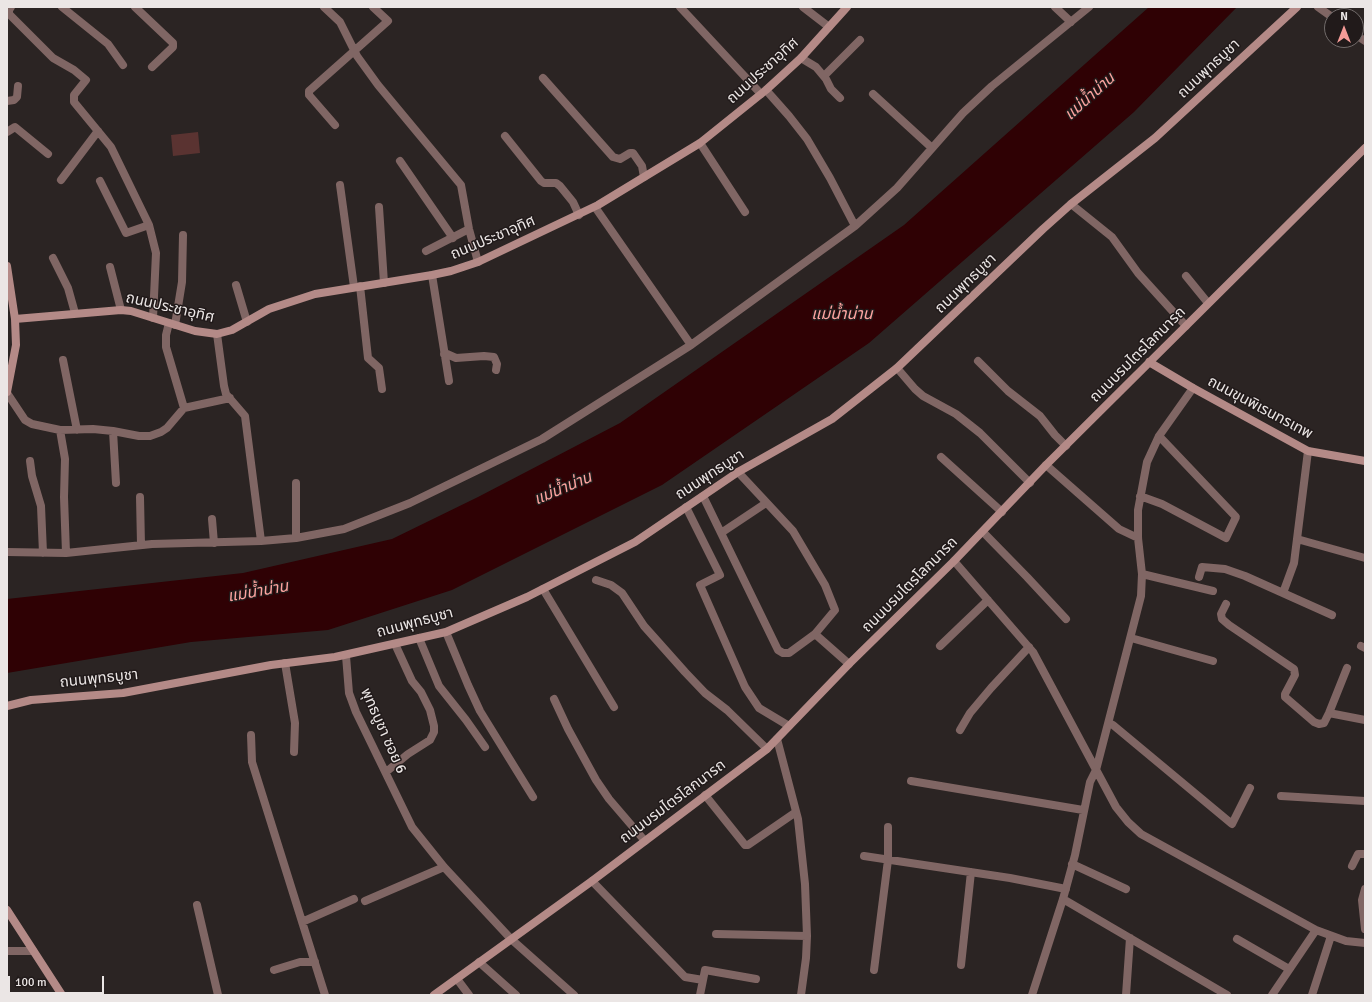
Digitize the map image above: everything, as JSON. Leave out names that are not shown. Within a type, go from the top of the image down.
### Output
[{"type":"street","points":[[11,7],[9,14],[53,58],[74,70],[86,80],[74,96],[74,102],[111,147],[149,225],[156,253],[153,318]]},
{"type":"street","points":[[62,7],[108,44],[123,65]]},
{"type":"street","points":[[135,7],[173,43],[173,47],[152,67]]},
{"type":"street","points":[[324,7],[340,22],[354,51],[378,85],[461,185],[478,262]]},
{"type":"street","points":[[335,125],[309,95],[309,91],[388,21],[373,7]]},
{"type":"street","points":[[680,7],[763,92],[790,116],[807,139],[830,178],[855,226]]},
{"type":"street","points":[[803,7],[829,27]]},
{"type":"street","name":"ถนนประชาอุทิศ","points":[[15,319],[121,310],[131,311],[195,331],[217,334],[232,330],[269,309],[315,294],[432,275],[451,271],[478,262],[595,207],[700,143],[763,92],[801,58],[847,7]]},
{"type":"street","points":[[1055,7],[1070,22]]},
{"type":"street","points":[[7,552],[66,553],[141,545],[261,541],[296,538],[344,529],[410,503],[542,440],[690,345],[855,226],[897,188],[963,113],[992,86],[1089,7]]},
{"type":"street","name":"ถนนพุทธบูชา","points":[[7,706],[32,700],[124,693],[285,664],[346,656],[446,632],[543,589],[635,542],[738,472],[832,419],[897,368],[1043,229],[1071,204],[1155,138],[1297,7]]},
{"type":"street","points":[[824,76],[860,40]]},
{"type":"street","points":[[801,58],[816,67],[824,76],[831,89],[840,98]]},
{"type":"street","points":[[543,78],[613,157],[620,159],[630,152],[632,153],[642,166],[644,177]]},
{"type":"street","points":[[7,101],[14,100],[18,97],[18,86]]},
{"type":"street","points":[[873,94],[932,148]]},
{"type":"street","points":[[7,132],[15,127],[48,154]]},
{"type":"street","points":[[61,180],[98,131]]},
{"type":"street","points":[[505,136],[541,181],[544,183],[556,183],[560,186],[573,202],[578,215]]},
{"type":"street","points":[[700,143],[745,212]]},
{"type":"street","name":"ถนนบรมไตรโลกนารถ","points":[[434,995],[592,881],[767,749],[849,664],[954,561],[1046,465],[1365,148]]},
{"type":"street","points":[[400,161],[453,238]]},
{"type":"street","points":[[100,181],[126,233],[149,225]]},
{"type":"street","points":[[340,185],[368,358],[378,368],[382,389]]},
{"type":"street","points":[[1071,204],[1112,237],[1138,273],[1186,326]]},
{"type":"street","points":[[378,207],[384,283]]},
{"type":"street","points":[[595,207],[690,345]]},
{"type":"street","points":[[426,251],[470,229]]},
{"type":"street","points":[[183,235],[182,282],[172,324],[166,335],[166,348],[184,408]]},
{"type":"street","points":[[53,258],[68,288],[75,313]]},
{"type":"street","points":[[7,266],[10,301],[15,319],[16,345],[7,392],[25,420],[32,424],[60,430],[93,429],[139,436],[150,436],[167,428],[184,408],[230,398]]},
{"type":"street","points":[[110,267],[121,310]]},
{"type":"street","points":[[432,275],[449,382]]},
{"type":"street","points":[[1186,276],[1208,303]]},
{"type":"street","points":[[236,285],[247,322]]},
{"type":"street","points":[[217,334],[226,394],[245,416],[261,541]]},
{"type":"street","points":[[444,354],[456,358],[484,356],[494,357],[497,364],[496,370]]},
{"type":"street","points":[[63,360],[77,430]]},
{"type":"street","points":[[978,361],[1008,391],[1040,416],[1066,446]]},
{"type":"street","name":"ถนนขุนพิเรนทรเทพ","points":[[1149,362],[1308,451],[1365,461]]},
{"type":"street","points":[[897,368],[923,396],[956,414],[980,433],[1030,483]]},
{"type":"street","points":[[1032,995],[1063,899],[1090,782],[1096,770],[1109,723],[1141,596],[1142,574],[1138,538],[1138,510],[1147,462],[1160,436],[1193,388]]},
{"type":"street","points":[[60,430],[64,459],[66,553]]},
{"type":"street","points":[[113,431],[116,483]]},
{"type":"street","points":[[1140,496],[1162,504],[1226,538],[1236,516],[1160,436]]},
{"type":"street","points":[[1283,593],[1294,563],[1308,451]]},
{"type":"street","points":[[941,456],[1002,512]]},
{"type":"street","points":[[30,461],[32,476],[42,506],[43,553]]},
{"type":"street","points":[[1046,465],[1119,529],[1138,538]]},
{"type":"street","points":[[703,496],[778,650],[783,653],[789,652],[815,634],[835,610],[825,585],[793,531],[738,472]]},
{"type":"street","points":[[296,483],[296,538]]},
{"type":"street","points":[[140,497],[141,545]]},
{"type":"street","points":[[721,533],[766,503]]},
{"type":"street","points":[[686,507],[720,575],[700,585],[745,687],[759,708],[789,726]]},
{"type":"street","points":[[212,519],[214,543]]},
{"type":"street","points":[[982,532],[1028,577],[1066,619]]},
{"type":"street","points":[[1297,539],[1365,558]]},
{"type":"street","points":[[954,561],[1033,652],[1116,807],[1128,822],[1141,834],[1316,930],[1346,941],[1365,943]]},
{"type":"street","points":[[1199,577],[1202,567],[1220,568],[1245,576],[1332,615]]},
{"type":"street","points":[[1142,574],[1213,591]]},
{"type":"street","points":[[596,580],[611,585],[622,592],[644,626],[685,672],[705,693],[727,710],[767,749]]},
{"type":"street","points":[[543,589],[614,707]]},
{"type":"street","points":[[940,646],[988,600]]},
{"type":"street","points":[[1226,604],[1221,614],[1222,618],[1229,625],[1294,669],[1295,675],[1285,694],[1285,698],[1314,722],[1319,724],[1324,723],[1330,713],[1347,668]]},
{"type":"street","points":[[446,632],[480,710],[533,797]]},
{"type":"street","points":[[815,634],[849,664]]},
{"type":"street","points":[[419,638],[438,686],[466,720],[485,747]]},
{"type":"street","points":[[1131,638],[1213,661]]},
{"type":"street","points":[[386,772],[408,754],[430,740],[434,732],[430,710],[421,692],[412,681],[395,644]]},
{"type":"street","points":[[960,730],[970,713],[1029,647]]},
{"type":"street","name":"พุทธบูชา ซอย 6","points":[[346,656],[349,693],[356,712],[412,827],[444,867],[511,939],[574,995]]},
{"type":"street","points":[[285,664],[295,722],[294,752]]},
{"type":"street","points":[[554,699],[568,729],[596,780],[609,799],[645,841]]},
{"type":"street","points":[[1330,713],[1365,720]]},
{"type":"street","points":[[1109,723],[1232,824],[1250,788]]},
{"type":"street","points":[[251,735],[252,762],[325,995]]},
{"type":"street","points":[[777,739],[796,812],[805,884],[807,936],[806,958],[801,995]]},
{"type":"street","points":[[911,781],[1083,810]]},
{"type":"street","points":[[705,795],[745,846],[748,846],[796,812]]},
{"type":"street","points":[[1281,796],[1365,801]]},
{"type":"street","points":[[874,970],[888,860],[888,827]]},
{"type":"street","points":[[1352,866],[1358,854],[1365,854]]},
{"type":"street","points":[[864,856],[1066,888]]},
{"type":"street","points":[[1072,864],[1126,888]]},
{"type":"street","points":[[365,901],[444,867]]},
{"type":"street","points":[[961,965],[971,872]]},
{"type":"street","points":[[592,881],[685,977],[703,980]]},
{"type":"street","points":[[1365,889],[1362,900],[1365,929]]},
{"type":"street","points":[[302,922],[354,899]]},
{"type":"street","points":[[1063,899],[1227,995]]},
{"type":"street","points":[[197,905],[218,995]]},
{"type":"street","points":[[7,910],[62,995]]},
{"type":"street","points":[[1272,995],[1316,930]]},
{"type":"street","points":[[716,934],[807,936]]},
{"type":"street","points":[[1312,995],[1331,936]]},
{"type":"street","points":[[1126,995],[1130,938]]},
{"type":"street","points":[[1237,939],[1289,969]]},
{"type":"street","points":[[7,951],[33,951]]},
{"type":"street","points":[[274,970],[300,962],[315,962]]},
{"type":"street","points":[[479,962],[516,995]]},
{"type":"street","points":[[700,995],[705,970],[756,979]]},
{"type":"street","points":[[457,979],[469,995]]},
{"type":"shaded area","points":[[198,132],[200,153],[173,156],[171,135]]},
{"type":"water","name":"แม่น้ำน่าน","points":[[1149,7],[1237,7],[1134,112],[869,343],[662,485],[452,590],[328,630],[191,642],[7,673],[7,599],[243,573],[392,539],[478,497],[620,423],[904,225]]}]
